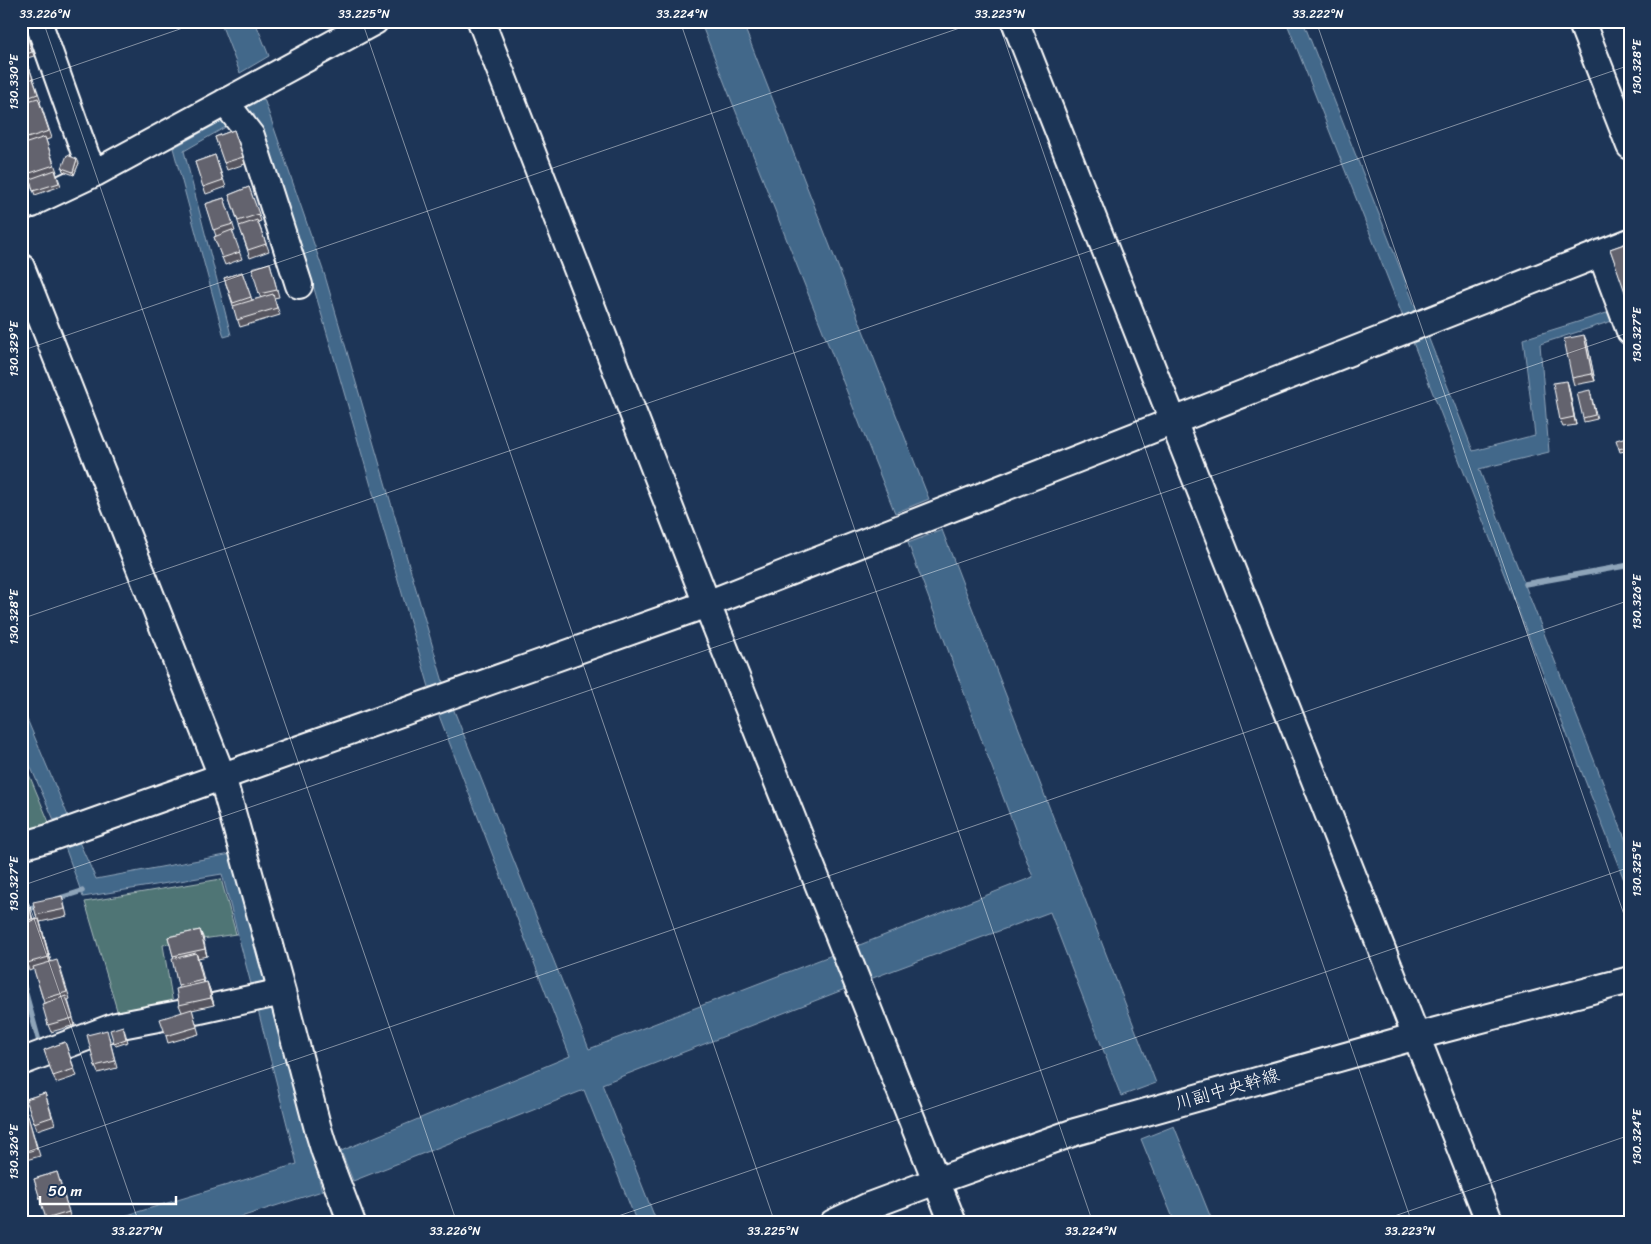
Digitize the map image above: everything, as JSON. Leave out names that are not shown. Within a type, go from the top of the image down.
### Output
[{"type":"street","points":[[38,21],[86,156],[95,173]]},
{"type":"street","points":[[21,172],[27,206],[95,173],[375,21]]},
{"type":"street","points":[[481,21],[707,604],[953,1223]]},
{"type":"street","points":[[1015,21],[1490,1223]]},
{"type":"street","points":[[1581,21],[1630,146]]},
{"type":"street","points":[[225,102],[250,136],[299,285]]},
{"type":"street","points":[[21,846],[49,838],[707,604],[1630,242]]},
{"type":"street","points":[[1601,253],[1630,331]]},
{"type":"street","points":[[21,268],[222,776],[325,1152],[352,1223]]},
{"type":"street","name":"川副中央幹線","points":[[833,1223],[869,1206],[936,1180],[1076,1132],[1417,1036],[1630,980]]},
{"type":"street","points":[[21,1062],[116,1026],[282,992]]},
{"type":"green space","points":[[25,765],[51,827],[21,833],[21,767]]},
{"type":"green space","points":[[221,879],[236,934],[163,945],[174,1010],[119,1017],[85,902]]},
{"type":"water","points":[[220,21],[255,21],[269,56],[240,73]]},
{"type":"water","points":[[700,21],[742,21],[929,499],[895,513]]},
{"type":"water","points":[[1286,21],[1303,21],[1417,311],[1403,317]]},
{"type":"water","points":[[264,99],[325,276],[443,682],[437,686],[429,687],[311,278],[254,114],[243,116],[241,110]]},
{"type":"water","points":[[224,120],[229,125],[184,151],[231,335],[224,337],[173,148]]},
{"type":"water","points":[[1613,311],[1615,320],[1540,344],[1549,452],[1479,469],[1630,851],[1630,895],[1412,340],[1427,334],[1473,451],[1535,435],[1523,339]]},
{"type":"water","points":[[942,530],[1156,1083],[1121,1096],[1050,912],[870,979],[857,946],[1033,877],[908,543]]},
{"type":"water","points":[[21,705],[68,816],[54,820],[21,745]]},
{"type":"water","points":[[453,708],[589,1049],[832,955],[845,989],[602,1084],[657,1223],[637,1223],[584,1090],[353,1181],[341,1151],[570,1056],[438,713]]},
{"type":"water","points":[[79,842],[96,879],[231,854],[268,985],[252,988],[222,874],[83,897],[65,847]]},
{"type":"water","points":[[274,1005],[322,1191],[222,1223],[101,1223],[297,1164],[258,1010]]},
{"type":"water","points":[[1174,1126],[1213,1223],[1175,1223],[1141,1139]]},
{"type":"water","points":[[21,1186],[31,1223],[21,1223]]},
{"type":"building","points":[[25,30],[32,52],[21,56],[21,31]]},
{"type":"building","points":[[29,67],[38,94],[21,100],[21,70]]},
{"type":"building","points":[[38,98],[49,131],[21,140],[21,103]]},
{"type":"building","points":[[234,130],[243,157],[224,163],[215,137]]},
{"type":"building","points":[[45,137],[54,165],[27,174],[21,158],[21,145]]},
{"type":"building","points":[[67,155],[77,159],[73,172],[62,168]]},
{"type":"building","points":[[215,155],[223,180],[203,187],[195,162]]},
{"type":"building","points":[[55,170],[59,183],[33,191],[30,179]]},
{"type":"building","points":[[249,187],[259,214],[238,221],[229,195]]},
{"type":"building","points":[[224,198],[233,224],[213,230],[205,204]]},
{"type":"building","points":[[257,220],[266,244],[248,250],[239,226]]},
{"type":"building","points":[[232,230],[240,252],[222,258],[214,237]]},
{"type":"building","points":[[1630,242],[1630,294],[1626,295],[1610,249]]},
{"type":"building","points":[[270,263],[277,290],[259,294],[252,268]]},
{"type":"building","points":[[242,272],[251,297],[233,303],[224,278]]},
{"type":"building","points":[[273,294],[277,308],[237,320],[233,306]]},
{"type":"building","points":[[1584,335],[1592,374],[1572,378],[1564,339]]},
{"type":"building","points":[[1567,381],[1574,417],[1560,420],[1553,383]]},
{"type":"building","points":[[1590,390],[1595,415],[1583,418],[1577,393]]},
{"type":"building","points":[[1630,436],[1630,446],[1619,449],[1616,440]]},
{"type":"building","points":[[1630,455],[1630,469],[1626,456]]},
{"type":"building","points":[[62,896],[65,909],[36,915],[33,902]]},
{"type":"building","points":[[30,907],[32,919],[21,922],[21,909]]},
{"type":"building","points":[[39,919],[49,957],[27,963],[21,943],[21,924]]},
{"type":"building","points":[[200,930],[205,949],[173,956],[168,937]]},
{"type":"building","points":[[196,953],[203,980],[178,986],[172,959]]},
{"type":"building","points":[[57,960],[67,992],[43,999],[33,967]]},
{"type":"building","points":[[207,982],[211,998],[179,1005],[176,989]]},
{"type":"building","points":[[66,996],[73,1018],[48,1025],[42,1004]]},
{"type":"building","points":[[192,1009],[197,1027],[166,1036],[160,1019]]},
{"type":"building","points":[[123,1026],[126,1039],[114,1043],[110,1030]]},
{"type":"building","points":[[107,1030],[115,1061],[95,1066],[87,1035]]},
{"type":"building","points":[[65,1042],[74,1069],[53,1076],[44,1050]]},
{"type":"building","points":[[45,1093],[52,1117],[34,1123],[26,1099]]},
{"type":"building","points":[[27,1112],[37,1149],[23,1153],[21,1147],[21,1114]]},
{"type":"building","points":[[57,1172],[69,1212],[46,1219],[34,1179]]},
{"type":"waterway","points":[[1525,584],[1630,565]]},
{"type":"waterway","points":[[57,899],[82,891]]},
{"type":"waterway","points":[[21,911],[41,905]]},
{"type":"waterway","points":[[21,976],[40,1045]]}]
